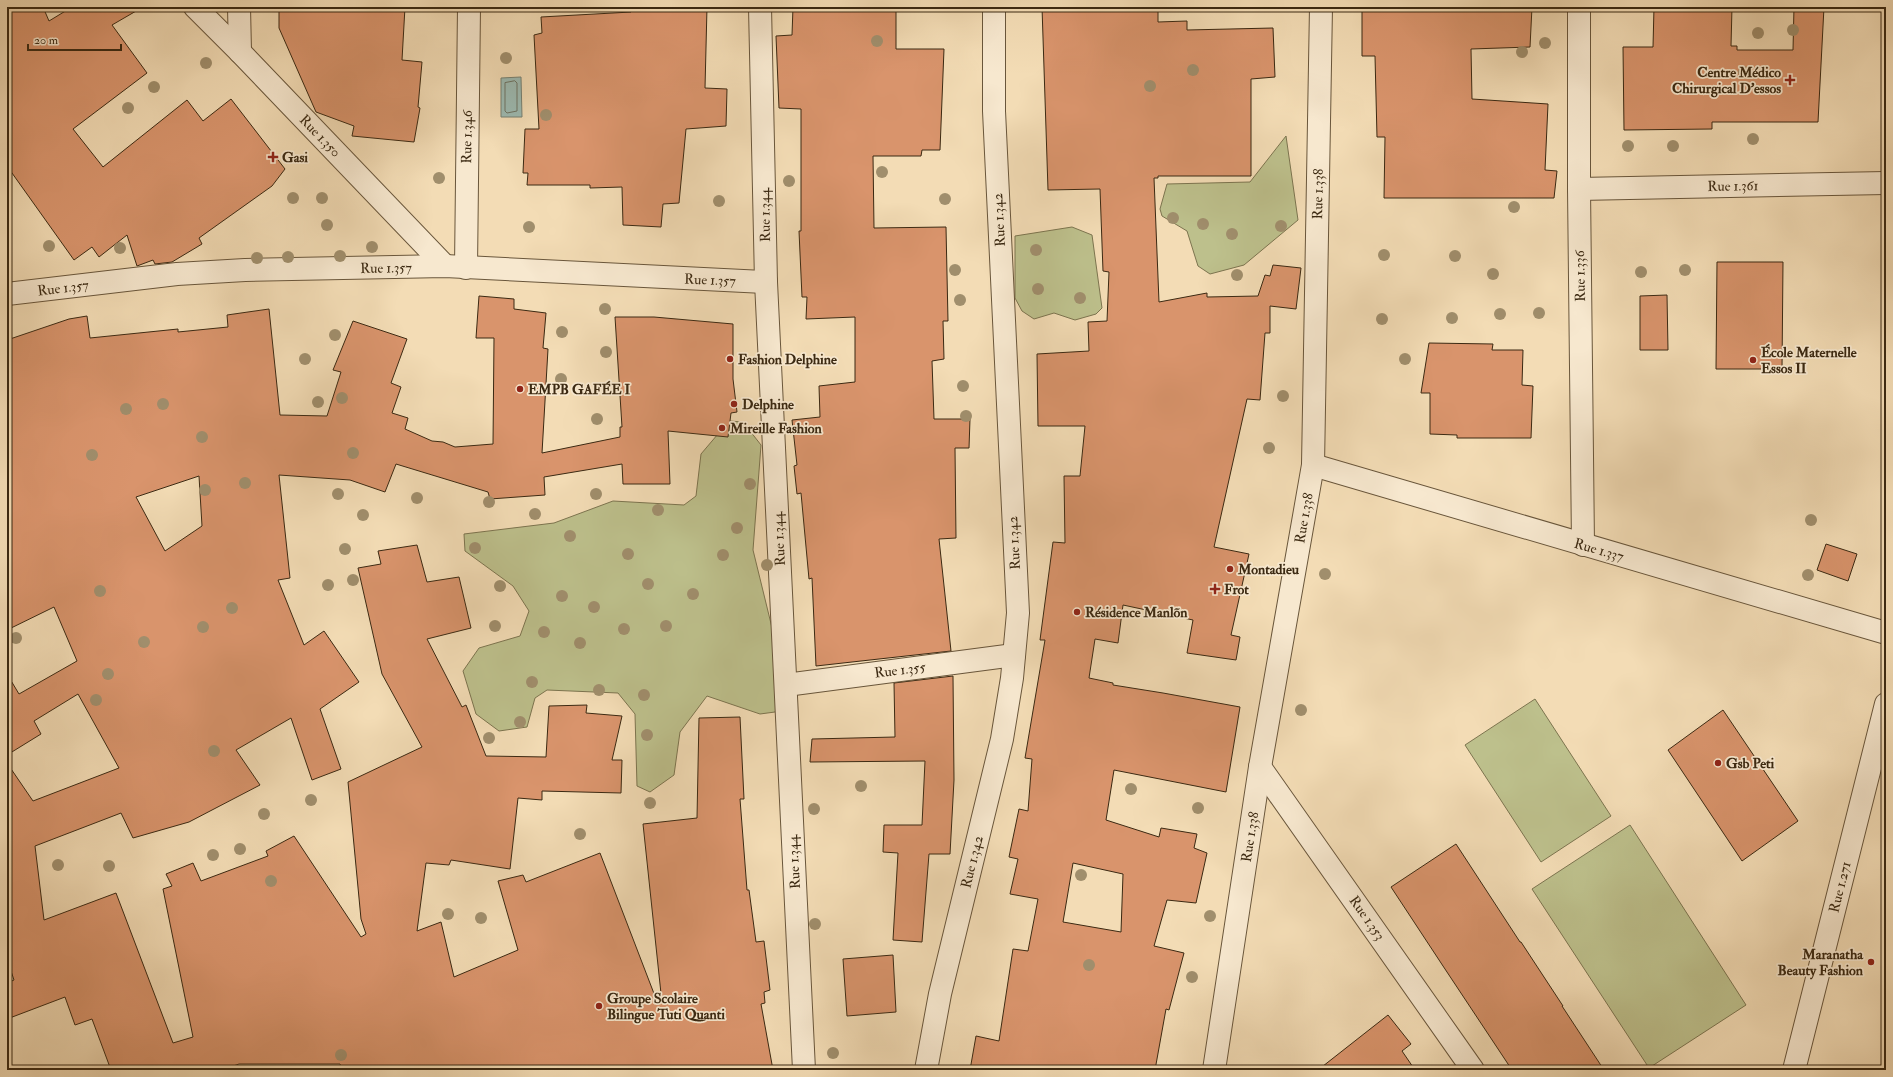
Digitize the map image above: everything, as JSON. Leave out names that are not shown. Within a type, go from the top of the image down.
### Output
[{"type":"street","name":"Rue 1.350","points":[[195,7],[455,267]]},
{"type":"street","points":[[239,7],[240,52]]},
{"type":"street","name":"Rue 1.346","points":[[455,267],[469,7]]},
{"type":"street","name":"Rue 1.344","points":[[760,7],[766,282],[804,1070]]},
{"type":"street","name":"Rue 1.342","points":[[926,1070],[940,994],[1002,738],[1012,678],[1018,613],[994,111],[994,7]]},
{"type":"street","name":"Rue 1.338","points":[[1214,1070],[1260,767],[1313,465],[1321,7]]},
{"type":"street","name":"Rue 1.336","points":[[1579,7],[1579,189],[1583,545]]},
{"type":"street","name":"Rue 1.361","points":[[1579,189],[1886,183]]},
{"type":"street","name":"Rue 1.357","points":[[7,294],[192,273],[245,270],[455,267],[766,282]]},
{"type":"street","name":"Rue 1.337","points":[[1313,465],[1886,633]]},
{"type":"street","name":"Rue 1.355","points":[[786,685],[1014,655]]},
{"type":"street","name":"Rue 1.271","points":[[1794,1070],[1886,704]]},
{"type":"street","name":"Rue 1.353","points":[[1260,767],[1473,1070]]},
{"type":"green space","points":[[1286,136],[1298,220],[1244,265],[1210,274],[1198,266],[1187,231],[1162,216],[1160,209],[1167,184],[1250,182]]},
{"type":"green space","points":[[1072,227],[1092,235],[1102,308],[1096,314],[1075,320],[1054,313],[1034,319],[1022,311],[1015,298],[1015,236]]},
{"type":"green space","points":[[729,421],[743,422],[761,445],[753,550],[786,685],[782,699],[775,712],[760,714],[707,696],[680,732],[674,775],[650,792],[637,786],[635,714],[618,693],[547,690],[535,698],[527,727],[499,731],[476,714],[463,671],[479,648],[520,636],[529,611],[513,586],[465,551],[464,534],[554,523],[613,501],[684,505],[696,496],[701,454]]},
{"type":"green space","points":[[1535,699],[1611,816],[1541,862],[1465,745]]},
{"type":"green space","points":[[1630,825],[1746,1005],[1649,1068],[1532,889]]},
{"type":"water","points":[[521,77],[522,117],[501,117],[501,78]]},
{"type":"building","points":[[7,7],[43,7],[49,21],[72,7],[143,7],[112,25],[147,73],[73,129],[103,167],[187,100],[203,121],[231,99],[285,169],[272,186],[199,238],[202,244],[172,262],[155,264],[153,260],[137,266],[127,235],[99,257],[92,247],[74,260],[7,166]]},
{"type":"building","points":[[279,7],[405,7],[402,60],[422,62],[418,107],[420,108],[414,142],[352,136],[354,126],[316,112],[279,28]]},
{"type":"building","points":[[631,7],[707,7],[705,88],[727,89],[726,126],[686,129],[679,203],[663,204],[661,227],[623,225],[622,187],[590,188],[590,185],[527,185],[528,173],[523,173],[525,129],[539,129],[534,35],[542,33],[541,17],[631,12]]},
{"type":"building","points":[[793,7],[896,7],[896,49],[944,49],[940,150],[922,150],[921,156],[873,156],[874,228],[946,227],[948,321],[943,321],[944,359],[932,361],[934,419],[970,419],[969,448],[955,448],[956,538],[939,539],[951,651],[816,666],[812,578],[809,579],[801,493],[797,494],[794,466],[797,465],[792,420],[820,417],[819,386],[855,382],[855,317],[806,319],[807,297],[802,297],[799,231],[801,231],[801,109],[779,108],[776,36],[792,35]]},
{"type":"building","points":[[1042,7],[1158,7],[1158,22],[1187,21],[1187,30],[1273,28],[1275,77],[1251,79],[1251,176],[1158,176],[1158,178],[1154,178],[1159,302],[1207,293],[1207,297],[1258,296],[1265,275],[1270,276],[1273,265],[1301,268],[1296,309],[1270,306],[1270,333],[1265,333],[1260,400],[1247,399],[1214,547],[1249,554],[1231,635],[1240,637],[1236,660],[1187,653],[1193,620],[1123,605],[1118,643],[1095,639],[1089,678],[1113,683],[1113,685],[1240,707],[1226,792],[1114,770],[1106,820],[1159,837],[1161,828],[1197,834],[1194,848],[1207,853],[1196,903],[1167,900],[1154,946],[1184,953],[1169,1010],[1166,1009],[1155,1070],[970,1070],[976,1036],[999,1041],[1013,949],[1028,951],[1038,899],[1010,894],[1018,859],[1009,857],[1019,809],[1028,811],[1032,759],[1025,758],[1045,640],[1040,640],[1053,542],[1065,543],[1064,476],[1080,476],[1085,426],[1038,426],[1037,354],[1089,351],[1088,322],[1107,321],[1109,272],[1103,271],[1100,189],[1048,190]],"holes":[[[1073,863],[1123,874],[1121,932],[1063,922]]]},
{"type":"building","points":[[1362,7],[1532,7],[1530,47],[1471,49],[1472,99],[1548,104],[1545,170],[1557,171],[1554,198],[1384,198],[1385,137],[1377,137],[1375,56],[1362,56]]},
{"type":"building","points":[[1654,7],[1732,7],[1731,46],[1737,46],[1737,50],[1793,50],[1794,7],[1824,7],[1818,122],[1712,122],[1712,129],[1624,130],[1623,47],[1653,47]]},
{"type":"building","points":[[1717,262],[1783,262],[1782,369],[1716,369]]},
{"type":"building","points":[[1667,295],[1668,350],[1640,350],[1640,296]]},
{"type":"building","points":[[479,296],[514,299],[514,309],[546,313],[543,348],[548,349],[542,453],[620,437],[620,427],[622,427],[615,317],[654,317],[733,324],[733,379],[737,412],[731,413],[728,437],[668,431],[670,484],[623,484],[622,464],[544,477],[545,495],[490,499],[488,492],[396,464],[385,492],[350,480],[279,475],[290,578],[278,580],[304,645],[324,631],[359,682],[320,709],[341,769],[312,780],[291,718],[236,750],[260,785],[189,822],[133,838],[121,813],[35,846],[44,920],[116,893],[173,1043],[193,1037],[163,889],[172,886],[166,874],[193,863],[201,881],[268,856],[266,851],[294,836],[361,937],[366,934],[361,919],[348,782],[422,747],[382,674],[358,568],[381,564],[378,551],[417,545],[427,582],[459,577],[471,628],[427,639],[462,707],[466,705],[486,756],[546,757],[549,706],[587,705],[586,713],[622,716],[612,760],[622,760],[621,793],[542,791],[542,800],[518,798],[510,869],[451,860],[449,865],[426,863],[417,931],[441,922],[454,977],[518,950],[498,881],[523,875],[526,882],[600,853],[658,1004],[662,1003],[643,824],[697,818],[699,718],[740,717],[744,799],[740,799],[747,890],[749,890],[756,942],[764,941],[770,990],[764,992],[765,1003],[761,1004],[773,1070],[342,1070],[340,1064],[239,1064],[222,1070],[111,1070],[92,1019],[75,1025],[65,997],[7,1019],[7,983],[14,980],[7,959],[7,763],[33,801],[119,768],[78,694],[34,721],[41,734],[7,755],[7,674],[19,694],[77,661],[54,607],[7,630],[7,340],[69,319],[87,316],[90,338],[178,329],[178,332],[228,327],[227,315],[269,309],[280,415],[327,416],[341,372],[333,370],[353,321],[407,339],[391,383],[401,387],[392,413],[408,418],[405,429],[432,441],[443,442],[455,447],[493,444],[494,338],[476,338]],"holes":[[[199,476],[202,526],[165,551],[136,497]]]},
{"type":"building","points":[[1429,343],[1493,344],[1492,350],[1523,350],[1522,385],[1533,386],[1531,438],[1457,438],[1457,435],[1430,434],[1430,393],[1421,393]]},
{"type":"building","points":[[1826,544],[1857,554],[1848,581],[1817,570]]},
{"type":"building","points":[[953,676],[954,780],[950,854],[929,854],[922,942],[893,940],[898,853],[883,852],[884,825],[922,825],[925,761],[810,762],[812,739],[895,737],[894,683]]},
{"type":"building","points":[[1723,710],[1798,821],[1742,861],[1668,750]]},
{"type":"building","points":[[1456,844],[1604,1070],[1512,1070],[1391,887]]},
{"type":"building","points":[[893,955],[896,1012],[847,1016],[843,959]]},
{"type":"building","points":[[1388,1015],[1411,1044],[1402,1051],[1415,1070],[1318,1070]]},
{"type":"place","name":"Centre Médico Chirurgical D'essos","points":[[1790,80]]},
{"type":"place","name":"Gasi","points":[[273,157]]},
{"type":"place","name":"Fashion Delphine","points":[[730,359]]},
{"type":"place","name":"École Maternelle Essos II","points":[[1753,360]]},
{"type":"place","name":"EMPB GAFÉE I","points":[[520,389]]},
{"type":"place","name":"Delphine","points":[[734,404]]},
{"type":"place","name":"Mireille Fashion","points":[[722,428]]},
{"type":"place","name":"Montadieu","points":[[1230,569]]},
{"type":"place","name":"Frot","points":[[1215,589]]},
{"type":"place","name":"Résidence Manlõn","points":[[1077,612]]},
{"type":"place","name":"Gsb Peti","points":[[1718,763]]},
{"type":"place","name":"Maranatha Beauty Fashion","points":[[1871,962]]},
{"type":"place","name":"Groupe Scolaire Bilingue Tuti Quanti","points":[[599,1006]]}]
